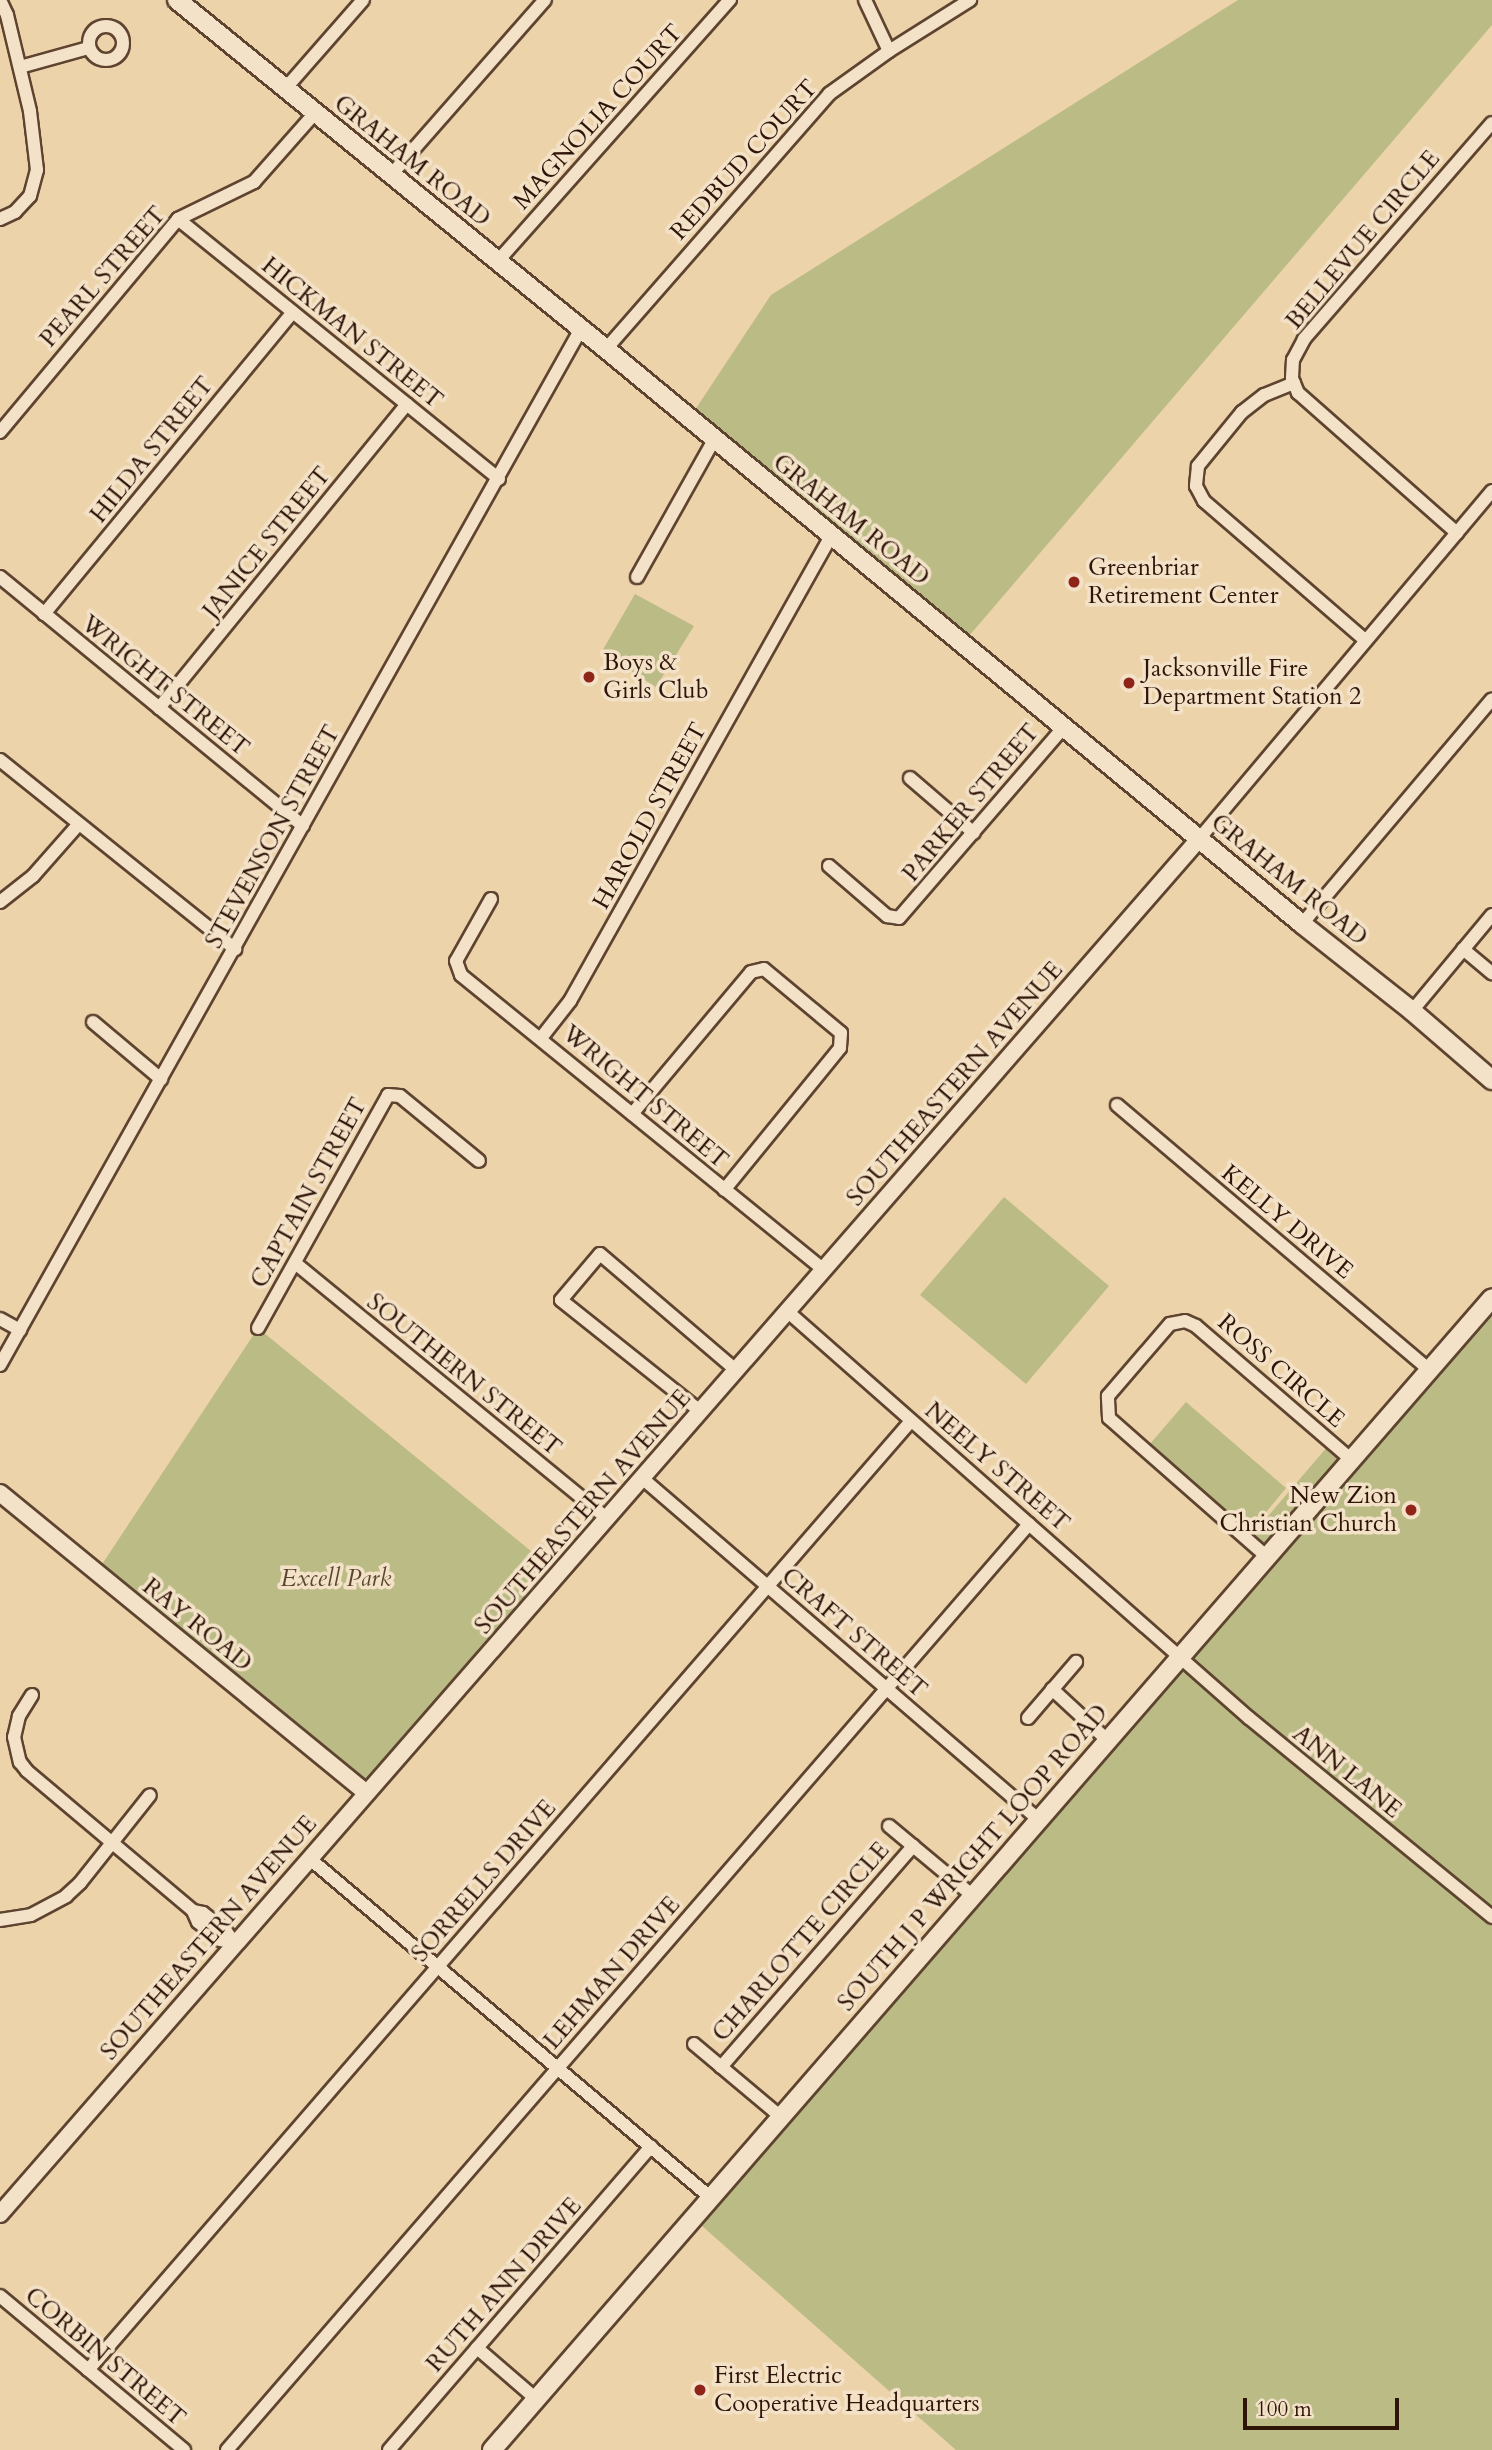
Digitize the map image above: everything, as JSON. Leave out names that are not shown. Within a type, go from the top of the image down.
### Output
[{"type":"main road","name":"GRAHAM ROAD","points":[[177,0],[606,349],[1302,924],[1412,1011],[1492,1080]]},
{"type":"main road","name":"SOUTH J P WRIGHT LOOP ROAD","points":[[492,2450],[1179,1655],[1492,1298]]},
{"type":"street","points":[[0,0],[30,111],[37,170],[30,196],[22,206],[0,219]]},
{"type":"street","points":[[285,89],[363,0]]},
{"type":"street","points":[[391,175],[545,0]]},
{"type":"street","name":"MAGNOLIA COURT","points":[[497,262],[730,0]]},
{"type":"street","points":[[865,0],[888,51]]},
{"type":"street","name":"REDBUD COURT","points":[[606,349],[829,94],[888,51],[970,0]]},
{"type":"street","points":[[20,67],[88,48]]},
{"type":"street","name":"PEARL STREET","points":[[0,432],[178,219],[254,182],[314,113]]},
{"type":"street","name":"BELLEVUE CIRCLE","points":[[1294,383],[1293,360],[1304,339],[1492,123]]},
{"type":"street","name":"HICKMAN STREET","points":[[178,219],[499,479]]},
{"type":"street","name":"HILDA STREET","points":[[44,614],[293,312]]},
{"type":"street","name":"STEVENSON STREET","points":[[0,1366],[581,329]]},
{"type":"street","points":[[1365,640],[1204,501],[1196,486],[1198,466],[1242,412],[1264,395],[1294,383],[1298,393],[1316,411],[1457,533]]},
{"type":"street","name":"JANICE STREET","points":[[159,708],[407,404]]},
{"type":"street","points":[[637,577],[714,440]]},
{"type":"street","points":[[1199,839],[1492,491]]},
{"type":"street","name":"HAROLD STREET","points":[[541,1038],[570,1001],[831,537]]},
{"type":"street","name":"WRIGHT STREET","points":[[0,578],[303,827]]},
{"type":"street","points":[[1302,924],[1492,699]]},
{"type":"street","name":"PARKER STREET","points":[[829,866],[887,916],[900,918],[1065,726]]},
{"type":"street","points":[[0,760],[234,949]]},
{"type":"street","points":[[910,778],[974,833]]},
{"type":"street","points":[[0,902],[33,876],[78,825]]},
{"type":"street","name":"SOUTHEASTERN AVENUE","points":[[0,2214],[365,1792],[1199,839]]},
{"type":"street","name":"WRIGHT STREET","points":[[491,899],[456,961],[461,975],[823,1269]]},
{"type":"street","points":[[1412,1011],[1492,915]]},
{"type":"street","points":[[1464,949],[1492,973]]},
{"type":"street","points":[[632,1114],[751,972],[764,969],[841,1033],[840,1048],[724,1190]]},
{"type":"street","points":[[93,1022],[161,1079]]},
{"type":"street","name":"CAPTAIN STREET","points":[[258,1328],[388,1094],[404,1100],[479,1161]]},
{"type":"street","name":"KELLY DRIVE","points":[[1117,1105],[1430,1370]]},
{"type":"street","points":[[700,1411],[561,1300],[600,1254],[736,1370]]},
{"type":"street","name":"SOUTHERN STREET","points":[[295,1263],[607,1518]]},
{"type":"street","name":"NEELY STREET","points":[[787,1311],[1179,1655]]},
{"type":"street","points":[[0,1319],[20,1330]]},
{"type":"street","name":"ROSS CIRCLE","points":[[1266,1556],[1109,1418],[1108,1396],[1170,1324],[1185,1321],[1196,1326],[1352,1460]]},
{"type":"street","name":"SORRELLS DRIVE","points":[[89,2370],[911,1420]]},
{"type":"street","name":"CRAFT STREET","points":[[642,1478],[1039,1820]]},
{"type":"street","name":"RAY ROAD","points":[[0,1493],[365,1792]]},
{"type":"street","name":"LEHMAN DRIVE","points":[[227,2450],[1029,1524]]},
{"type":"street","name":"ANN LANE","points":[[1179,1655],[1249,1718],[1492,1917]]},
{"type":"street","points":[[1028,1718],[1076,1662]]},
{"type":"street","points":[[1052,1689],[1107,1740]]},
{"type":"street","points":[[32,1696],[15,1726],[15,1748],[20,1762],[35,1779],[114,1842],[193,1911],[198,1922],[220,1940],[234,1943]]},
{"type":"street","points":[[0,1920],[32,1915],[66,1896],[114,1842],[150,1795]]},
{"type":"street","name":"CHARLOTTE CIRCLE","points":[[889,1826],[973,1896]]},
{"type":"street","name":"CHARLOTTE CIRCLE","points":[[721,2067],[913,1846]]},
{"type":"street","points":[[309,1858],[711,2198]]},
{"type":"street","name":"CHARLOTTE CIRCLE","points":[[694,2044],[781,2117]]},
{"type":"street","name":"RUTH ANN DRIVE","points":[[389,2450],[650,2147]]},
{"type":"street","name":"CORBIN STREET","points":[[0,2296],[184,2450]]},
{"type":"street","points":[[477,2347],[536,2399]]},
{"type":"green space","points":[[1238,0],[1492,0],[1492,25],[963,643],[689,419],[771,295]]},
{"type":"green space","points":[[635,594],[694,626],[656,687],[601,653]]},
{"type":"green space","points":[[1004,1197],[1109,1286],[1026,1384],[920,1295]]},
{"type":"green space","points":[[1492,1298],[1492,2450],[956,2450],[693,2218]]},
{"type":"green space","name":"Excell Park","points":[[258,1328],[559,1574],[365,1792],[97,1572]]},
{"type":"green space","points":[[1186,1402],[1286,1488],[1249,1533],[1149,1445]]},
{"type":"green space","points":[[1328,1446],[1340,1462],[1266,1545],[1262,1545],[1251,1536]]},
{"type":"place","name":"Greenbriar Retirement Center","points":[[1074,582]]},
{"type":"place","name":"Boys & Girls Club","points":[[589,677]]},
{"type":"place","name":"Jacksonville Fire Department Station 2","points":[[1129,683]]},
{"type":"place","name":"New Zion Christian Church","points":[[1411,1510]]},
{"type":"place","name":"First Electric Cooperative Headquarters","points":[[700,2390]]}]
